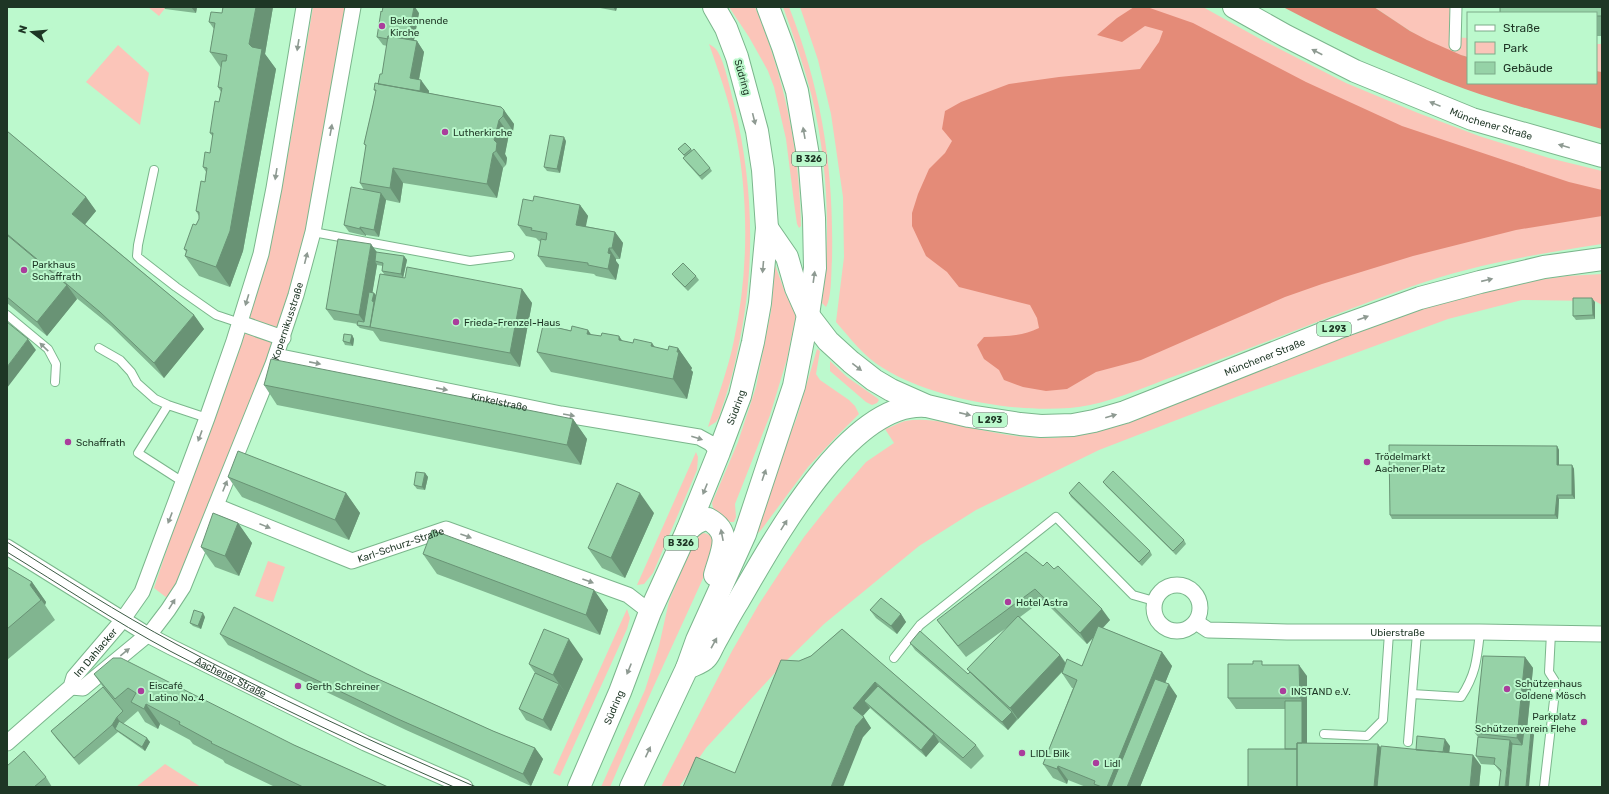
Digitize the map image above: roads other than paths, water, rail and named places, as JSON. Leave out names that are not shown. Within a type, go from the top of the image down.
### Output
[{"type":"main road","name":"Südring","points":[[578,787],[620,692],[650,612],[687,531],[719,452],[740,396],[753,342],[760,303],[767,228],[763,170],[757,131],[737,57],[726,28],[714,7]]},
{"type":"main road","name":"B 326","points":[[631,787],[687,668],[696,640],[745,534],[794,386],[808,315],[815,268],[814,218],[810,167],[797,91],[768,7]]},
{"type":"main road","name":"Münchener Straße","points":[[1234,7],[1354,71],[1472,119],[1602,156]]},
{"type":"main road","points":[[767,228],[787,257],[796,288],[808,315],[828,341],[860,369],[891,390],[927,406]]},
{"type":"main road","name":"Münchener Straße","points":[[927,406],[969,416],[1020,424],[1061,426],[1094,422],[1125,412],[1337,328],[1420,298],[1544,267],[1602,259]]},
{"type":"main road","points":[[687,668],[706,658],[729,616],[791,513],[833,459],[861,431],[888,414],[904,407],[916,405],[927,406]]},
{"type":"main road","points":[[687,531],[700,520],[708,519],[720,528],[723,538],[720,559],[696,640]]},
{"type":"street","points":[[122,619],[142,592],[184,482],[240,323],[262,246],[274,188],[304,7]]},
{"type":"street","name":"Kopernikusstraße","points":[[148,634],[168,610],[183,587],[283,338],[312,232],[353,7]]},
{"type":"street","points":[[1455,45],[1456,7]]},
{"type":"street","points":[[240,323],[283,338]]},
{"type":"street","name":"Kinkelstraße","points":[[276,356],[561,414],[699,437],[710,443],[719,452]]},
{"type":"street","name":"Karl-Schurz-Straße","points":[[216,506],[352,561],[446,529],[628,595],[650,612]]},
{"type":"street","name":"Aachener Straße","points":[[7,547],[148,634],[236,680],[365,743],[465,787]]},
{"type":"street","points":[[1169,586],[1184,586],[1196,594],[1199,600],[1200,608],[1196,622],[1184,631],[1170,631],[1158,622],[1154,615],[1154,601],[1163,589],[1169,586]]},
{"type":"street","name":"Im Dahlacker","points":[[7,743],[71,687],[74,677],[122,619]]},
{"type":"street","name":"Ubierstraße","points":[[1196,622],[1208,630],[1602,634]]},
{"type":"street","name":"Im Dahlacker","points":[[71,687],[84,688],[148,634]]},
{"type":"lane","points":[[154,170],[137,256],[176,287],[216,315],[240,323]]},
{"type":"lane","points":[[312,232],[470,261],[510,256]]},
{"type":"lane","points":[[7,315],[48,349],[56,364],[55,382]]},
{"type":"lane","points":[[99,348],[120,360],[131,372],[137,383],[155,399],[207,418]]},
{"type":"lane","points":[[168,405],[138,453],[184,482]]},
{"type":"lane","points":[[894,658],[920,625],[1056,517],[1132,595],[1154,601]]},
{"type":"lane","points":[[1412,694],[1461,697],[1471,682],[1477,662],[1480,632]]},
{"type":"lane","points":[[1324,734],[1367,736],[1383,720],[1389,633]]},
{"type":"lane","points":[[1408,742],[1417,633]]},
{"type":"lane","points":[[1544,787],[1556,683],[1549,672],[1551,633]]},
{"type":"tram line","points":[[7,542],[154,632],[249,682],[476,787]]},
{"type":"tram line","points":[[7,552],[108,615],[170,651],[311,722],[454,787]]},
{"type":"place","name":"Bekennende Kirche","points":[[382,26]]},
{"type":"place","name":"Lutherkirche","points":[[445,132]]},
{"type":"place","name":"Parkhaus Schaffrath","points":[[24,270]]},
{"type":"place","name":"Frieda-Frenzel-Haus","points":[[456,322]]},
{"type":"place","name":"Schaffrath","points":[[68,442]]},
{"type":"place","name":"Trödelmarkt Aachener Platz","points":[[1367,462]]},
{"type":"place","name":"Hotel Astra","points":[[1008,602]]},
{"type":"place","name":"Gerth Schreiner","points":[[298,686]]},
{"type":"place","name":"Schützenhaus Goldene Mösch","points":[[1507,689]]},
{"type":"place","name":"Eiscafé Latino No. 4","points":[[141,691]]},
{"type":"place","name":"INSTAND e.V.","points":[[1283,691]]},
{"type":"place","name":"Parkplatz Schützenverein Flehe","points":[[1584,722]]},
{"type":"place","name":"LIDL Bilk","points":[[1022,753]]},
{"type":"place","name":"Lidl","points":[[1096,763]]}]
